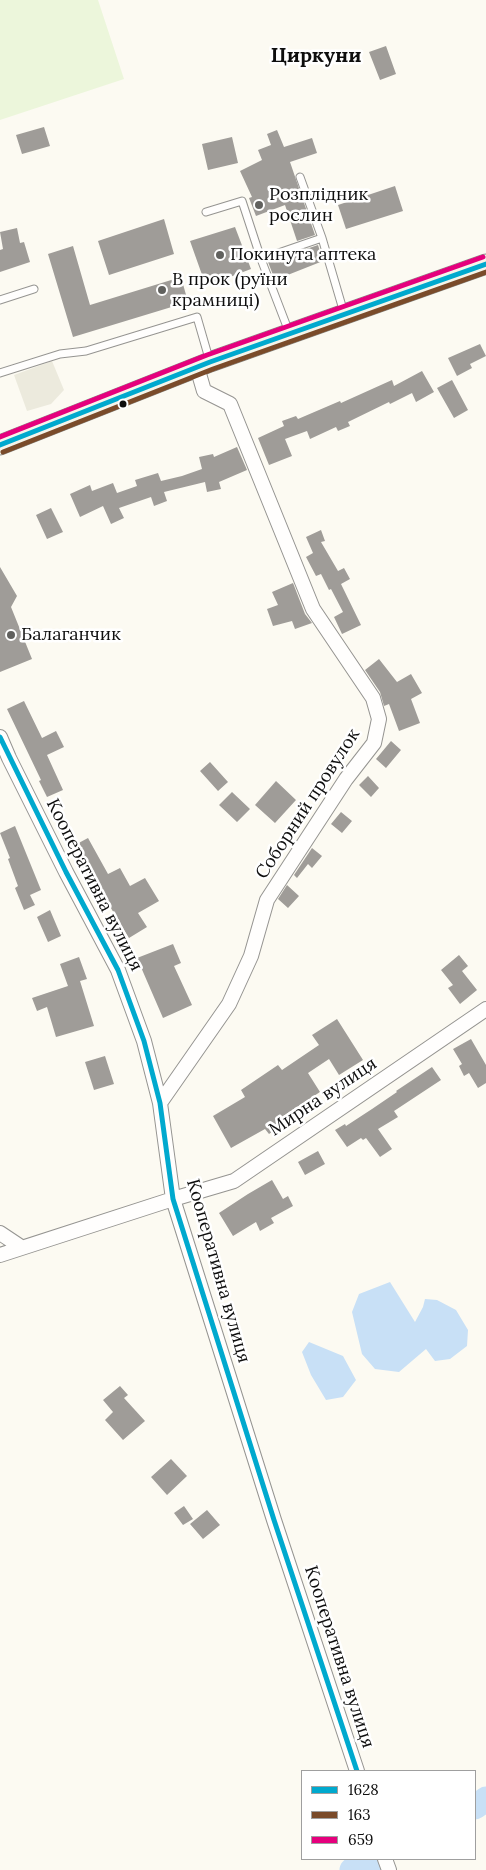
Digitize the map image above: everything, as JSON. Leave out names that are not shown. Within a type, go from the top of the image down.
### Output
[{"type":"street","points":[[0,445],[204,365],[486,264]]},
{"type":"street","name":"Соборний провулок","points":[[160,1103],[229,1004],[251,956],[267,900],[346,779],[374,743],[378,719],[373,698],[313,608],[230,404],[204,391],[204,365]]},
{"type":"street","name":"Кооперативна вулиця","points":[[0,737],[66,872],[118,970],[144,1041],[160,1103],[173,1199],[274,1520],[356,1770]]},
{"type":"street","name":"Мирна вулиця","points":[[0,1255],[173,1199],[234,1182],[486,1009]]},
{"type":"street","points":[[0,1233],[21,1247]]},
{"type":"lane","points":[[300,177],[322,238],[344,315]]},
{"type":"lane","points":[[206,212],[242,201],[261,259],[290,335]]},
{"type":"lane","points":[[261,259],[322,238]]},
{"type":"lane","points":[[0,300],[34,289]]},
{"type":"lane","points":[[0,373],[60,354],[86,351],[197,317],[204,365]]},
{"type":"green space","points":[[0,0],[98,0],[124,79],[0,120]]},
{"type":"shaded area","points":[[52,361],[64,390],[51,404],[27,411],[14,375]]},
{"type":"water","points":[[390,1282],[415,1322],[425,1299],[437,1300],[456,1310],[468,1330],[467,1346],[450,1359],[435,1361],[426,1349],[399,1372],[375,1369],[362,1354],[352,1312],[359,1294]]},
{"type":"water","points":[[309,1342],[343,1356],[356,1380],[343,1397],[326,1400],[311,1375],[302,1352]]},
{"type":"building","points":[[386,46],[396,74],[380,80],[369,52]]},
{"type":"building","points":[[44,127],[50,146],[22,154],[16,135]]},
{"type":"building","points":[[277,130],[284,147],[312,138],[317,153],[290,162],[315,235],[297,241],[285,205],[256,216],[249,198],[252,197],[240,171],[262,160],[258,150],[271,145],[267,134]]},
{"type":"building","points":[[232,137],[238,163],[208,170],[202,144]]},
{"type":"building","points":[[395,186],[403,211],[346,229],[338,205]]},
{"type":"building","points":[[164,219],[174,254],[109,275],[98,241]]},
{"type":"building","name":"Покинута аптека","points":[[235,227],[251,269],[206,286],[190,241]]},
{"type":"building","points":[[17,228],[20,243],[24,242],[30,262],[0,272],[0,250],[3,249],[0,232]]},
{"type":"building","points":[[318,245],[323,261],[275,280],[268,262]]},
{"type":"building","name":"В прок (руїни крамниці)","points":[[73,246],[90,305],[181,277],[188,302],[73,337],[48,254]]},
{"type":"building","points":[[480,344],[486,356],[470,364],[472,368],[457,376],[448,358]]},
{"type":"building","points":[[422,371],[434,392],[416,402],[412,393],[390,404],[389,402],[348,422],[350,426],[338,431],[336,427],[310,439],[307,431],[285,439],[292,456],[269,465],[258,438],[284,426],[282,421],[296,416],[298,419],[340,401],[341,403],[392,380],[394,386]]},
{"type":"building","points":[[452,380],[468,410],[454,418],[437,388]]},
{"type":"building","points":[[237,447],[247,470],[219,482],[221,489],[207,492],[205,482],[164,492],[167,501],[154,506],[151,497],[119,508],[124,518],[111,524],[103,506],[80,517],[70,494],[90,485],[92,491],[113,483],[117,493],[137,486],[135,480],[158,473],[161,481],[182,476],[202,469],[199,457],[213,454],[214,457]]},
{"type":"building","points":[[51,508],[63,532],[47,539],[36,515]]},
{"type":"building","points":[[321,530],[325,541],[321,542],[338,571],[344,568],[350,579],[341,584],[361,625],[342,634],[334,617],[343,612],[321,574],[316,576],[306,557],[313,553],[306,537]]},
{"type":"building","name":"Балаганчик","points":[[0,567],[17,596],[11,607],[32,659],[0,672]]},
{"type":"building","points":[[293,583],[305,614],[312,623],[295,629],[292,621],[273,626],[267,609],[278,605],[272,592]]},
{"type":"building","points":[[379,659],[397,682],[411,674],[422,693],[411,699],[420,723],[399,731],[389,704],[384,706],[380,692],[365,670]]},
{"type":"building","points":[[24,701],[42,738],[56,731],[64,747],[47,755],[63,790],[47,797],[39,781],[41,780],[7,709]]},
{"type":"building","points":[[391,741],[401,750],[386,768],[376,759]]},
{"type":"building","points":[[210,762],[228,782],[218,791],[200,771]]},
{"type":"building","points":[[368,776],[379,788],[371,797],[359,785]]},
{"type":"building","points":[[276,781],[296,800],[275,823],[255,805]]},
{"type":"building","points":[[232,792],[250,809],[237,822],[219,805]]},
{"type":"building","points":[[341,812],[352,821],[342,833],[331,824]]},
{"type":"building","points":[[15,826],[41,890],[30,895],[35,905],[24,910],[15,888],[18,886],[8,859],[10,858],[0,833]]},
{"type":"building","points":[[88,838],[108,874],[120,868],[130,886],[145,878],[159,901],[138,913],[147,927],[129,938],[100,890],[95,893],[73,846]]},
{"type":"building","points":[[312,848],[322,856],[312,868],[308,864],[297,878],[294,875]]},
{"type":"building","points":[[287,885],[299,896],[288,908],[278,899]]},
{"type":"building","points":[[50,910],[61,936],[48,942],[37,917]]},
{"type":"building","points":[[173,944],[181,963],[174,966],[192,1005],[163,1018],[137,958]]},
{"type":"building","points":[[459,955],[468,966],[462,971],[477,990],[460,1004],[448,988],[453,985],[441,970]]},
{"type":"building","points":[[79,957],[87,979],[80,981],[94,1026],[56,1037],[47,1007],[37,1011],[32,998],[68,986],[60,964]]},
{"type":"building","points":[[337,1019],[363,1060],[339,1075],[329,1059],[308,1073],[320,1092],[277,1120],[281,1126],[269,1134],[265,1129],[231,1148],[213,1116],[245,1097],[241,1090],[278,1065],[282,1070],[319,1045],[312,1035]]},
{"type":"building","points":[[471,1039],[486,1065],[486,1083],[478,1088],[469,1073],[464,1076],[459,1066],[462,1064],[453,1049]]},
{"type":"building","points":[[105,1056],[114,1084],[94,1090],[85,1062]]},
{"type":"building","points":[[432,1067],[441,1080],[394,1111],[398,1117],[378,1129],[392,1149],[380,1157],[366,1138],[363,1140],[361,1138],[347,1147],[335,1130],[345,1124],[346,1126]]},
{"type":"building","points":[[318,1151],[325,1164],[305,1175],[298,1162]]},
{"type":"building","points":[[272,1180],[283,1199],[288,1196],[293,1206],[271,1218],[274,1223],[260,1231],[256,1222],[233,1236],[219,1213]]},
{"type":"building","points":[[120,1386],[128,1395],[124,1398],[145,1421],[123,1440],[105,1420],[113,1412],[103,1400]]},
{"type":"building","points":[[171,1459],[187,1476],[167,1495],[151,1477]]},
{"type":"building","points":[[184,1506],[193,1519],[183,1525],[174,1513]]},
{"type":"building","points":[[207,1510],[220,1525],[203,1539],[190,1524]]},
{"type":"waterway","points":[[476,1806],[486,1799]]},
{"type":"waterway","points":[[352,1870],[373,1860]]},
{"type":"transit line","name":"659","points":[[0,437],[207,355],[483,257]]},
{"type":"transit line","name":"1628","points":[[0,445],[210,362],[486,264]]},
{"type":"transit line","name":"163","points":[[3,452],[213,369],[486,272]]},
{"type":"transit line","name":"1628","points":[[0,737],[66,872],[118,970],[144,1041],[160,1103],[173,1199],[274,1520],[357,1770]]},
{"type":"place","name":"Розплідник рослин","points":[[259,205]]},
{"type":"place","name":"Покинута аптека","points":[[220,255]]},
{"type":"place","name":"В прок (руїни крамниці)","points":[[162,290]]},
{"type":"place","name":"Балаганчик","points":[[11,635]]},
{"type":"district","name":"Циркуни","points":[[316,56]]}]
